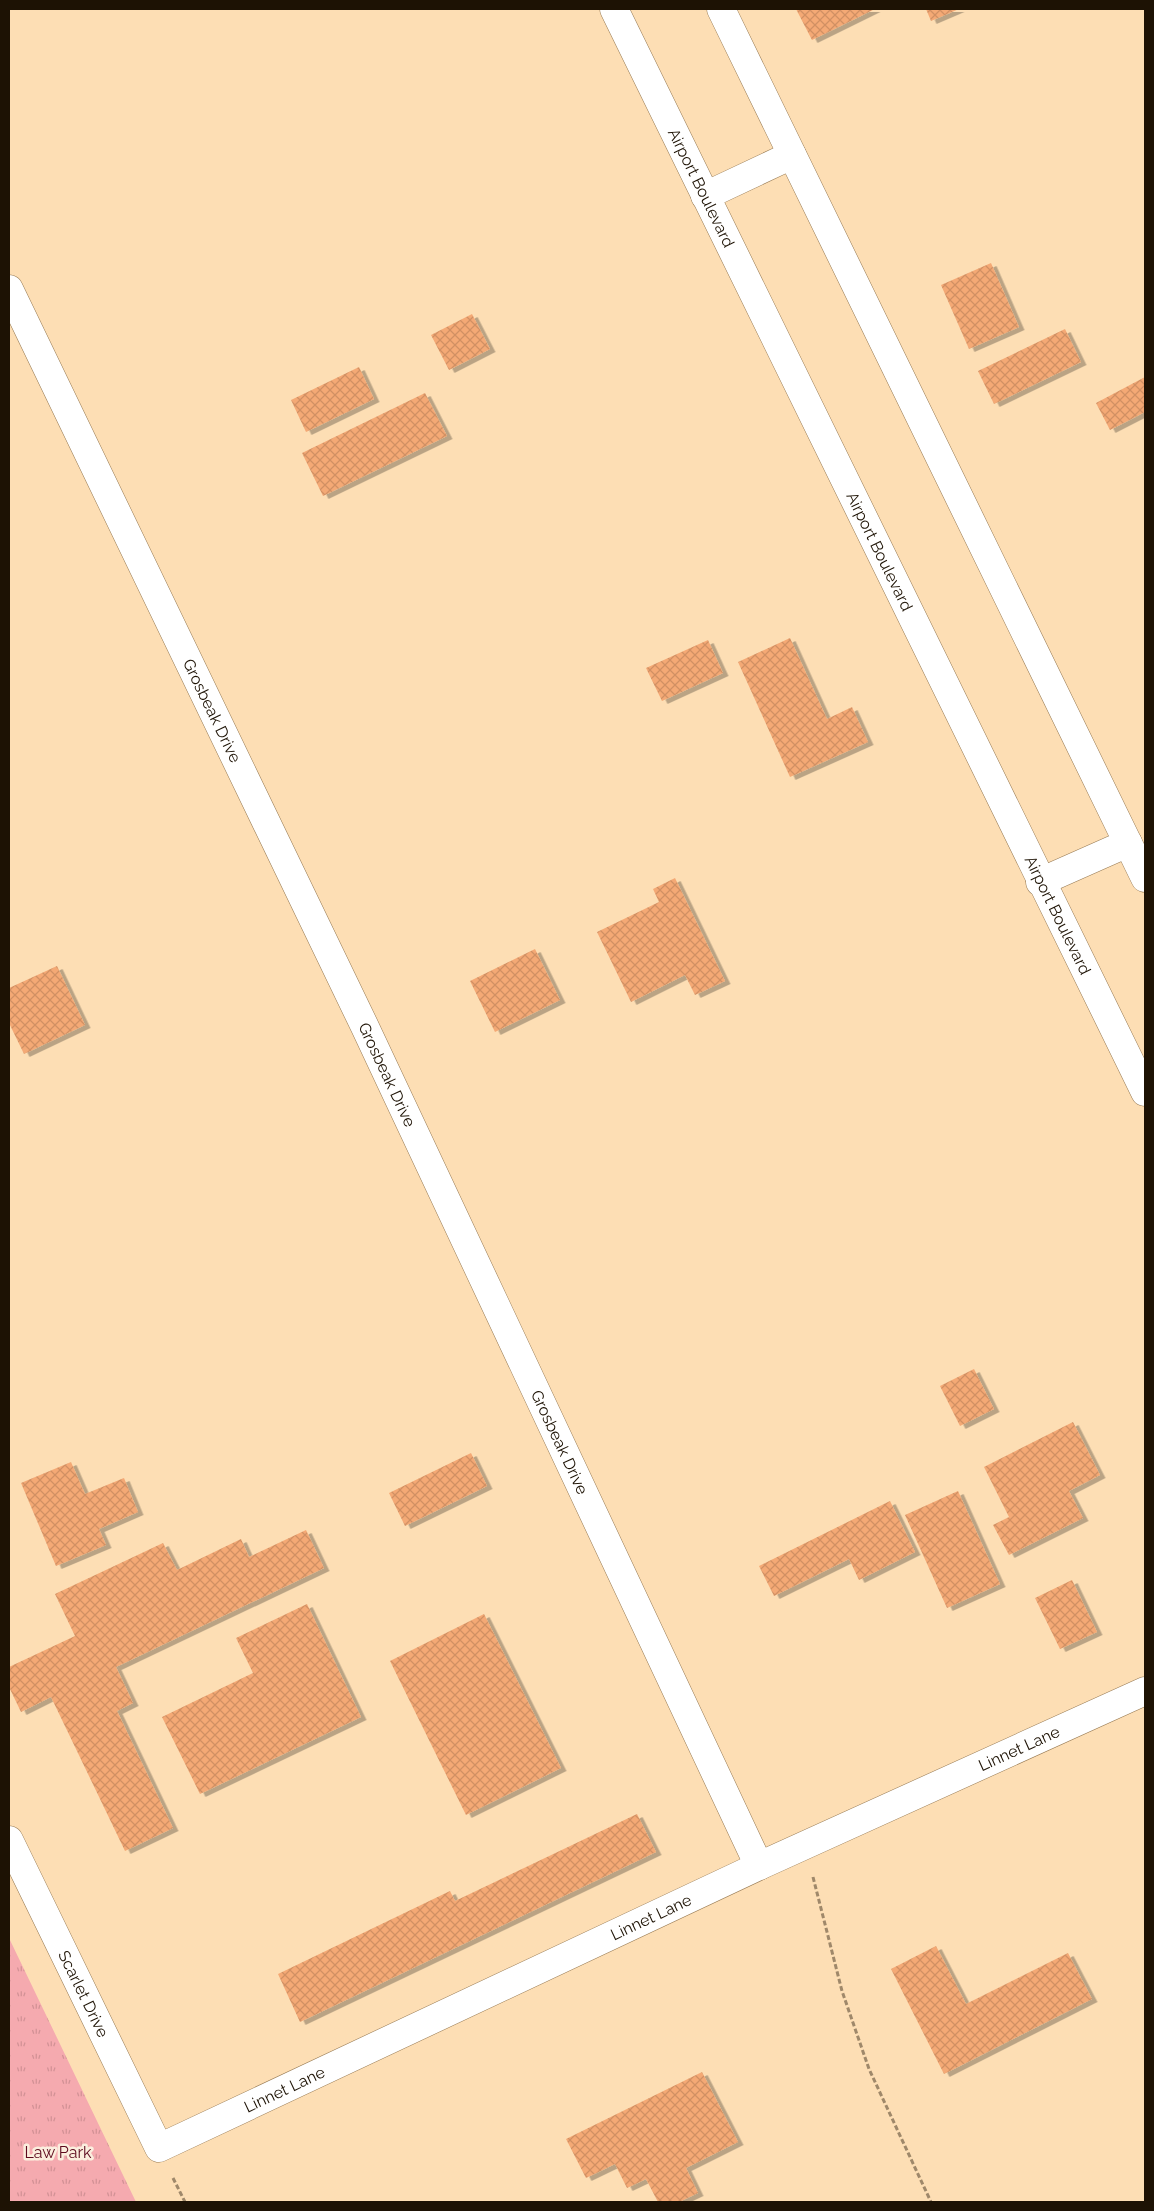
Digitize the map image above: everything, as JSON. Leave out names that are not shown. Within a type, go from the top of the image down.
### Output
[{"type":"street","name":"Airport Boulevard","points":[[614,9],[1040,882],[1145,1092]]},
{"type":"street","points":[[721,9],[1145,878]]},
{"type":"street","points":[[705,196],[792,155]]},
{"type":"street","name":"Grosbeak Drive","points":[[9,289],[365,1027],[759,1866]]},
{"type":"street","points":[[1040,882],[1128,843]]},
{"type":"street","name":"Linnet Lane","points":[[159,2148],[759,1866],[1145,1691]]},
{"type":"street","name":"Scarlet Drive","points":[[9,1840],[159,2148]]},
{"type":"path","points":[[805,1845],[842,1991],[869,2069],[931,2202]]},
{"type":"green space","name":"Law Park","points":[[9,1938],[122,2173],[136,2202],[9,2202]]},
{"type":"building","points":[[796,9],[875,9],[812,40]]},
{"type":"building","points":[[926,9],[959,9],[931,21]]},
{"type":"building","points":[[991,263],[1019,327],[969,349],[941,285]]},
{"type":"building","points":[[472,314],[490,349],[449,370],[431,335]]},
{"type":"building","points":[[1065,329],[1081,362],[994,404],[978,371]]},
{"type":"building","points":[[359,367],[374,399],[306,432],[291,400]]},
{"type":"building","points":[[1145,377],[1145,412],[1110,430],[1096,403]]},
{"type":"building","points":[[425,393],[447,436],[323,496],[302,453]]},
{"type":"building","points":[[790,638],[827,719],[852,707],[868,742],[790,777],[738,662]]},
{"type":"building","points":[[708,640],[723,673],[662,701],[646,668]]},
{"type":"building","points":[[675,878],[725,981],[695,995],[685,975],[631,1002],[597,932],[659,902],[653,889]]},
{"type":"building","points":[[535,949],[560,1000],[495,1032],[470,981]]},
{"type":"building","points":[[57,966],[85,1025],[24,1054],[9,1023],[9,988]]},
{"type":"building","points":[[974,1369],[994,1409],[960,1426],[940,1386]]},
{"type":"building","points":[[1073,1422],[1100,1475],[1069,1491],[1083,1518],[1009,1555],[993,1525],[1009,1517],[984,1467]]},
{"type":"building","points":[[471,1453],[487,1486],[405,1526],[389,1493]]},
{"type":"building","points":[[71,1462],[85,1494],[124,1478],[138,1512],[99,1529],[106,1545],[56,1566],[21,1483]]},
{"type":"building","points":[[958,1491],[1000,1584],[947,1608],[905,1515]]},
{"type":"building","points":[[890,1501],[915,1552],[859,1580],[849,1559],[774,1596],[759,1566]]},
{"type":"building","points":[[306,1530],[324,1568],[116,1667],[133,1703],[117,1711],[173,1828],[125,1851],[51,1697],[21,1712],[9,1687],[9,1667],[75,1636],[55,1594],[163,1543],[177,1570],[241,1539],[249,1557]]},
{"type":"building","points":[[1072,1580],[1097,1632],[1060,1649],[1035,1598]]},
{"type":"building","points":[[307,1604],[361,1717],[200,1794],[162,1717],[253,1673],[236,1638]]},
{"type":"building","points":[[484,1614],[561,1768],[466,1815],[390,1661]]},
{"type":"building","points":[[637,1814],[656,1852],[300,2022],[278,1974],[450,1891],[455,1901]]},
{"type":"building","points":[[936,1946],[966,2004],[1068,1953],[1092,1999],[944,2074],[891,1969]]},
{"type":"building","points":[[702,2072],[738,2142],[686,2168],[698,2193],[679,2202],[658,2202],[646,2179],[627,2188],[615,2164],[586,2178],[566,2139]]}]
